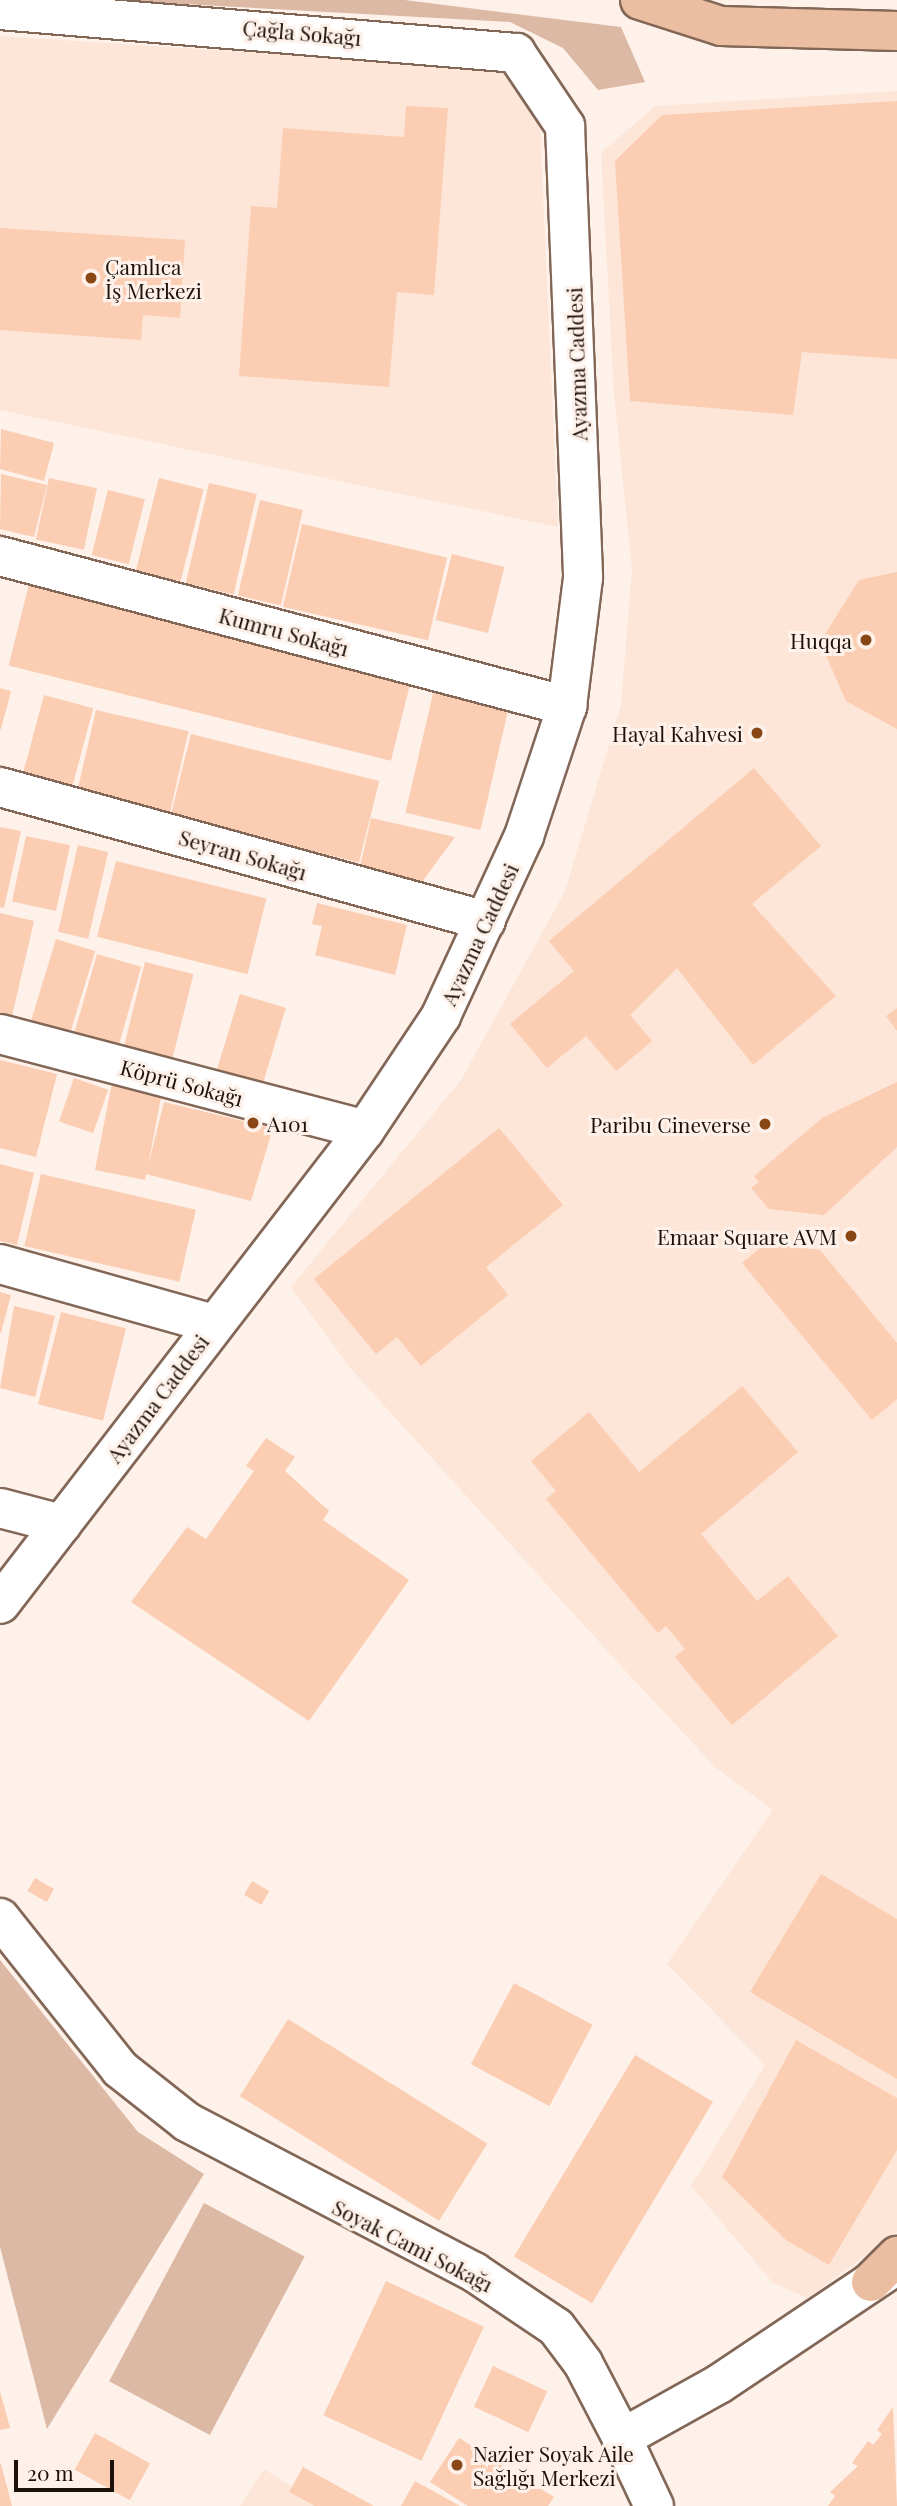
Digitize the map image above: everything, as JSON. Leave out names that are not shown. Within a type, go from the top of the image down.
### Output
[{"type":"main road","points":[[640,0],[721,26],[897,31]]},
{"type":"street","name":"Çağla Sokağı","points":[[0,10],[516,53],[565,126]]},
{"type":"street","name":"Ayazma Caddesi","points":[[0,1604],[365,1129],[441,1016],[524,836],[567,706],[583,578],[565,126]]},
{"type":"street","name":"Kumru Sokağı","points":[[0,556],[567,706]]},
{"type":"street","name":"Seyran Sokağı","points":[[0,787],[486,921]]},
{"type":"street","name":"Köprü Sokağı","points":[[0,1034],[365,1129]]},
{"type":"street","points":[[0,1264],[213,1324]]},
{"type":"street","points":[[0,1508],[62,1524]]},
{"type":"street","name":"Soyak Cami Sokağı","points":[[0,1918],[120,2069],[187,2122],[474,2272],[556,2327],[583,2363],[654,2506]]},
{"type":"street","points":[[622,2438],[719,2384],[888,2268]]},
{"type":"shaded area","points":[[108,0],[405,0],[621,27],[645,82],[598,90],[563,48],[510,22]]},
{"type":"shaded area","points":[[0,36],[505,69],[540,125],[558,527],[0,410]]},
{"type":"shaded area","name":"Emaar Square AVM","points":[[897,91],[897,2232],[808,2298],[773,2283],[691,2186],[765,2065],[667,1964],[773,1810],[715,1767],[621,1666],[350,1368],[291,1287],[461,1080],[565,891],[621,705],[632,568],[614,395],[601,153],[655,106]]},
{"type":"shaded area","points":[[0,1960],[138,2132],[204,2174],[47,2429],[0,2247]]},
{"type":"shaded area","points":[[204,2203],[305,2257],[210,2435],[109,2381]]},
{"type":"shaded area","points":[[264,2469],[322,2506],[240,2506]]},
{"type":"building","points":[[897,101],[897,359],[802,352],[793,415],[630,401],[615,161],[662,115]]},
{"type":"building","points":[[406,106],[448,108],[434,295],[397,292],[389,387],[239,376],[251,206],[277,208],[283,128],[404,137]]},
{"type":"building","name":"Çamlıca İş Merkezi","points":[[0,228],[185,240],[180,318],[143,315],[141,340],[0,330]]},
{"type":"building","points":[[1,429],[54,443],[44,481],[0,469]]},
{"type":"building","points":[[1,474],[47,485],[34,537],[0,529]]},
{"type":"building","points":[[49,478],[97,488],[84,550],[36,540]]},
{"type":"building","points":[[159,478],[204,489],[181,581],[136,570]]},
{"type":"building","points":[[209,483],[257,494],[234,594],[186,583]]},
{"type":"building","points":[[108,490],[145,499],[129,564],[92,555]]},
{"type":"building","points":[[260,500],[303,510],[281,605],[238,595]]},
{"type":"building","points":[[302,524],[447,558],[428,640],[283,607]]},
{"type":"building","points":[[452,554],[504,567],[488,633],[436,620]]},
{"type":"building","points":[[897,572],[897,729],[846,701],[820,642],[859,580]]},
{"type":"building","points":[[29,584],[411,679],[391,761],[9,666]]},
{"type":"building","points":[[0,688],[11,691],[1,729],[0,729]]},
{"type":"building","points":[[434,689],[509,706],[480,830],[405,813]]},
{"type":"building","points":[[44,695],[93,708],[71,790],[22,777]]},
{"type":"building","points":[[96,710],[189,731],[170,813],[77,792]]},
{"type":"building","points":[[191,734],[379,781],[359,862],[171,816]]},
{"type":"building","points":[[754,768],[821,846],[752,904],[836,996],[753,1065],[677,968],[630,1015],[652,1041],[616,1071],[586,1036],[547,1068],[510,1024],[574,971],[549,941]]},
{"type":"building","points":[[371,818],[455,837],[422,882],[360,867]]},
{"type":"building","points":[[0,827],[21,831],[4,908],[0,907]]},
{"type":"building","points":[[26,836],[70,845],[56,911],[12,902]]},
{"type":"building","points":[[78,845],[108,852],[88,939],[58,932]]},
{"type":"building","points":[[116,861],[266,898],[248,974],[97,937]]},
{"type":"building","points":[[317,903],[407,925],[395,975],[315,955],[322,926],[312,924]]},
{"type":"building","points":[[0,913],[34,921],[12,1016],[0,1013]]},
{"type":"building","points":[[56,939],[95,951],[70,1034],[31,1022]]},
{"type":"building","points":[[97,954],[141,967],[118,1047],[74,1035]]},
{"type":"building","points":[[145,962],[194,974],[173,1058],[124,1045]]},
{"type":"building","points":[[240,994],[286,1008],[260,1091],[215,1077]]},
{"type":"building","points":[[897,1008],[897,1031],[886,1016]]},
{"type":"building","points":[[0,1060],[57,1074],[36,1157],[0,1148]]},
{"type":"building","points":[[74,1078],[108,1090],[93,1133],[59,1121]]},
{"type":"building","points":[[897,1082],[897,1147],[824,1215],[769,1209],[751,1188],[759,1182],[754,1176],[822,1118]]},
{"type":"building","points":[[112,1083],[162,1092],[148,1166],[164,1102],[273,1128],[251,1201],[146,1174],[145,1180],[95,1170]]},
{"type":"building","points":[[499,1128],[563,1205],[486,1267],[508,1295],[421,1366],[397,1337],[376,1354],[314,1279]]},
{"type":"building","points":[[0,1164],[34,1173],[17,1245],[0,1241]]},
{"type":"building","points":[[41,1174],[196,1210],[179,1282],[24,1246]]},
{"type":"building","points":[[765,1244],[820,1250],[897,1343],[897,1399],[872,1420],[742,1263]]},
{"type":"building","points":[[0,1292],[11,1295],[1,1333],[0,1333]]},
{"type":"building","points":[[14,1306],[55,1316],[35,1397],[0,1388]]},
{"type":"building","points":[[61,1312],[126,1328],[103,1420],[38,1404]]},
{"type":"building","points":[[742,1386],[798,1452],[701,1534],[757,1601],[788,1576],[838,1636],[732,1725],[675,1657],[685,1649],[666,1626],[658,1633],[546,1499],[556,1491],[531,1461],[589,1412],[639,1472]]},
{"type":"building","points":[[266,1438],[295,1457],[285,1471],[329,1511],[323,1520],[409,1580],[309,1721],[131,1602],[187,1527],[206,1539],[254,1471],[246,1466]]},
{"type":"building","points":[[821,1874],[897,1919],[897,2079],[750,1992]]},
{"type":"building","points":[[35,1878],[54,1889],[47,1902],[28,1891]]},
{"type":"building","points":[[252,1881],[269,1891],[261,1905],[244,1895]]},
{"type":"building","points":[[514,1983],[593,2025],[549,2106],[471,2064]]},
{"type":"building","points":[[288,2019],[487,2144],[439,2221],[240,2096]]},
{"type":"building","points":[[796,2040],[897,2098],[897,2150],[829,2265],[786,2240],[722,2177]]},
{"type":"building","points":[[635,2055],[713,2102],[592,2303],[514,2256]]},
{"type":"building","points":[[386,2281],[484,2327],[421,2461],[323,2415]]},
{"type":"building","points":[[493,2366],[547,2391],[528,2432],[474,2407]]},
{"type":"building","points":[[0,2391],[10,2428],[0,2430]]},
{"type":"building","points":[[893,2407],[897,2506],[828,2506],[835,2496],[830,2492],[858,2466],[852,2463],[868,2441],[873,2445],[882,2434],[877,2430]]},
{"type":"building","points":[[95,2433],[150,2464],[130,2500],[75,2470]]},
{"type":"building","points":[[459,2438],[554,2497],[548,2506],[468,2506],[430,2482]]},
{"type":"building","points":[[1,2464],[12,2506],[0,2506]]},
{"type":"building","points":[[303,2467],[374,2506],[315,2506],[289,2492]]},
{"type":"building","points":[[415,2481],[460,2506],[401,2506]]},
{"type":"place","name":"Çamlıca İş Merkezi","points":[[91,278]]},
{"type":"place","name":"Huqqa","points":[[866,640]]},
{"type":"place","name":"Hayal Kahvesi","points":[[757,733]]},
{"type":"place","name":"A101","points":[[253,1123]]},
{"type":"place","name":"Paribu Cineverse","points":[[765,1124]]},
{"type":"place","name":"Emaar Square AVM","points":[[851,1236]]},
{"type":"place","name":"Nazier Soyak Aile Sağlığı Merkezi","points":[[457,2465]]}]
